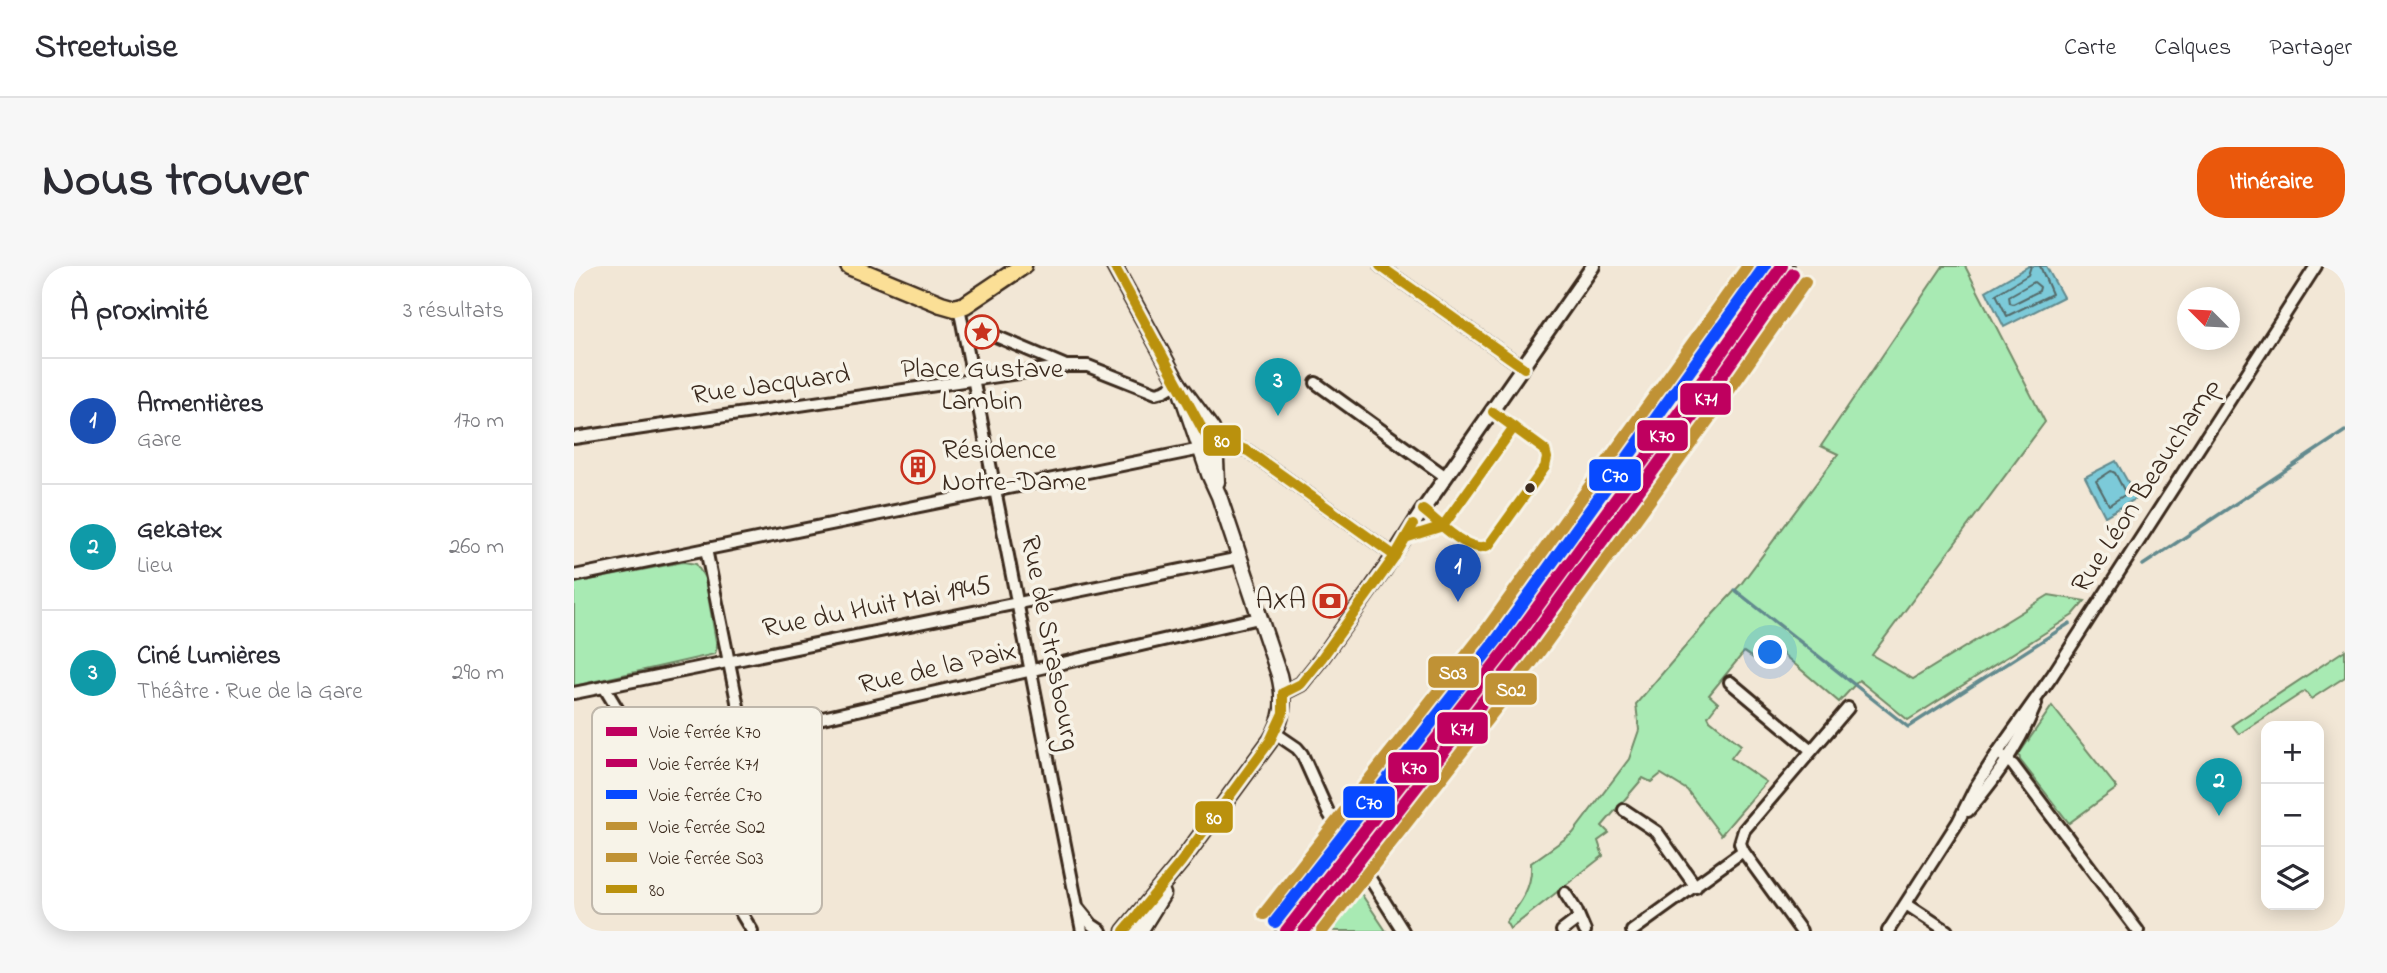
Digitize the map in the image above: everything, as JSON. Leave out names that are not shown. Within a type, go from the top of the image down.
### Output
[{"type":"main road","points":[[849,266],[941,304],[959,307],[1023,266]]},
{"type":"main road","points":[[1114,266],[1178,383],[1210,426],[1215,439],[1219,495]]},
{"type":"main road","points":[[1124,931],[1181,862],[1275,733],[1283,713],[1283,693],[1219,495],[1178,383]]},
{"type":"main road","points":[[1140,931],[1181,862]]},
{"type":"street","points":[[1380,266],[1524,368]]},
{"type":"street","points":[[1283,693],[1293,690],[1304,680],[1395,556],[1420,514],[1593,266]]},
{"type":"street","name":"Rue Léon Beauchamp","points":[[1888,931],[1958,822],[1975,788],[2002,755],[2018,720],[2039,695],[2316,266]]},
{"type":"street","name":"Rue de Strasbourg","points":[[959,307],[1082,931]]},
{"type":"street","points":[[993,335],[1067,366]]},
{"type":"street","points":[[975,379],[1067,366],[1088,366],[1156,393],[1178,383]]},
{"type":"street","name":"Rue Jacquard","points":[[574,438],[975,379]]},
{"type":"street","points":[[1315,383],[1447,477]]},
{"type":"street","points":[[1215,439],[1248,450],[1395,556]]},
{"type":"street","points":[[574,576],[1201,449]]},
{"type":"street","points":[[706,549],[728,660]]},
{"type":"street","name":"Rue du Huit Mai 1945","points":[[574,693],[1240,558]]},
{"type":"street","name":"Rue de la Paix","points":[[822,718],[1259,618]]},
{"type":"street","name":"Rue de la Paix","points":[[728,660],[738,707]]},
{"type":"street","points":[[1730,682],[1811,750]]},
{"type":"street","points":[[604,687],[616,707]]},
{"type":"street","points":[[1801,931],[1740,843],[1744,830],[1848,708]]},
{"type":"street","points":[[1275,733],[1302,754],[1328,812],[1403,931]]},
{"type":"street","points":[[2002,755],[2138,931]]},
{"type":"street","points":[[1624,810],[1657,832],[1696,887]]},
{"type":"street","points":[[1632,931],[1743,851]]},
{"type":"street","points":[[1564,893],[1585,931]]},
{"type":"street","points":[[1906,904],[1947,931]]},
{"type":"street","points":[[1078,906],[1092,925],[1101,931]]},
{"type":"street","points":[[742,914],[752,931]]},
{"type":"street","points":[[1562,931],[1579,918]]},
{"type":"green space","points":[[1943,266],[1965,266],[2045,422],[1872,655],[1913,679],[2049,595],[2085,601],[2073,615],[1908,720],[1859,680],[1839,702],[1771,644],[1756,660],[1744,652],[1709,695],[1718,703],[1708,716],[1741,745],[1731,758],[1766,782],[1721,835],[1687,790],[1661,774],[1651,782],[1643,778],[1602,826],[1609,833],[1598,841],[1603,856],[1510,929],[1506,922],[1528,887],[1531,863],[1573,833],[1629,759],[1639,730],[1636,704],[1741,584],[1838,454],[1821,446]]},
{"type":"green space","points":[[683,562],[696,564],[705,578],[717,647],[715,654],[574,686],[574,583]]},
{"type":"green space","points":[[2345,650],[2345,677],[2311,699],[2305,691],[2239,734],[2232,725]]},
{"type":"green space","points":[[2052,706],[2117,788],[2069,823],[2020,760],[2019,754]]},
{"type":"green space","points":[[1350,877],[1386,931],[1306,931]]},
{"type":"water","points":[[2029,266],[2046,266],[2063,297],[2004,327],[1986,291]]},
{"type":"water","points":[[2116,461],[2137,498],[2105,516],[2085,477]]},
{"type":"waterway","points":[[2143,565],[2345,431]]},
{"type":"waterway","points":[[1735,590],[1908,727],[2070,623]]},
{"type":"railway","points":[[1277,931],[1497,634],[1763,266]]},
{"type":"railway","points":[[1298,931],[1517,650],[1793,266]]},
{"type":"rail line","name":"S03","points":[[1264,914],[1487,629],[1748,266]]},
{"type":"rail line","name":"C70","points":[[1275,922],[1498,638],[1765,266]]},
{"type":"rail line","name":"K70","points":[[1286,931],[1509,646],[1782,266]]},
{"type":"rail line","name":"K71","points":[[1304,931],[1520,654],[1793,274]]},
{"type":"rail line","name":"S02","points":[[1322,931],[1532,662],[1805,282]]},
{"type":"transit line","name":"80","points":[[1114,266],[1205,434],[1248,451],[1395,556]]},
{"type":"transit line","name":"80","points":[[1380,266],[1524,368]]},
{"type":"transit line","name":"80","points":[[1423,510],[1464,542],[1481,547],[1489,545],[1545,467],[1545,450],[1493,412]]},
{"type":"transit line","name":"80","points":[[1408,537],[1443,526],[1514,427]]},
{"type":"transit line","name":"80","points":[[1283,693],[1301,684],[1321,659],[1395,556],[1413,525]]},
{"type":"transit line","name":"80","points":[[1124,931],[1181,862],[1270,741],[1283,713],[1283,693]]},
{"type":"place","name":"Place Gustave Lambin","points":[[982,332]]},
{"type":"place","name":"Ciné Lumières","points":[[1278,416]]},
{"type":"place","name":"Résidence Notre-Dame","points":[[918,467]]},
{"type":"place","name":"AXA","points":[[1330,601]]},
{"type":"place","name":"Armentières","points":[[1458,602]]},
{"type":"place","name":"Gekatex","points":[[2219,816]]}]
